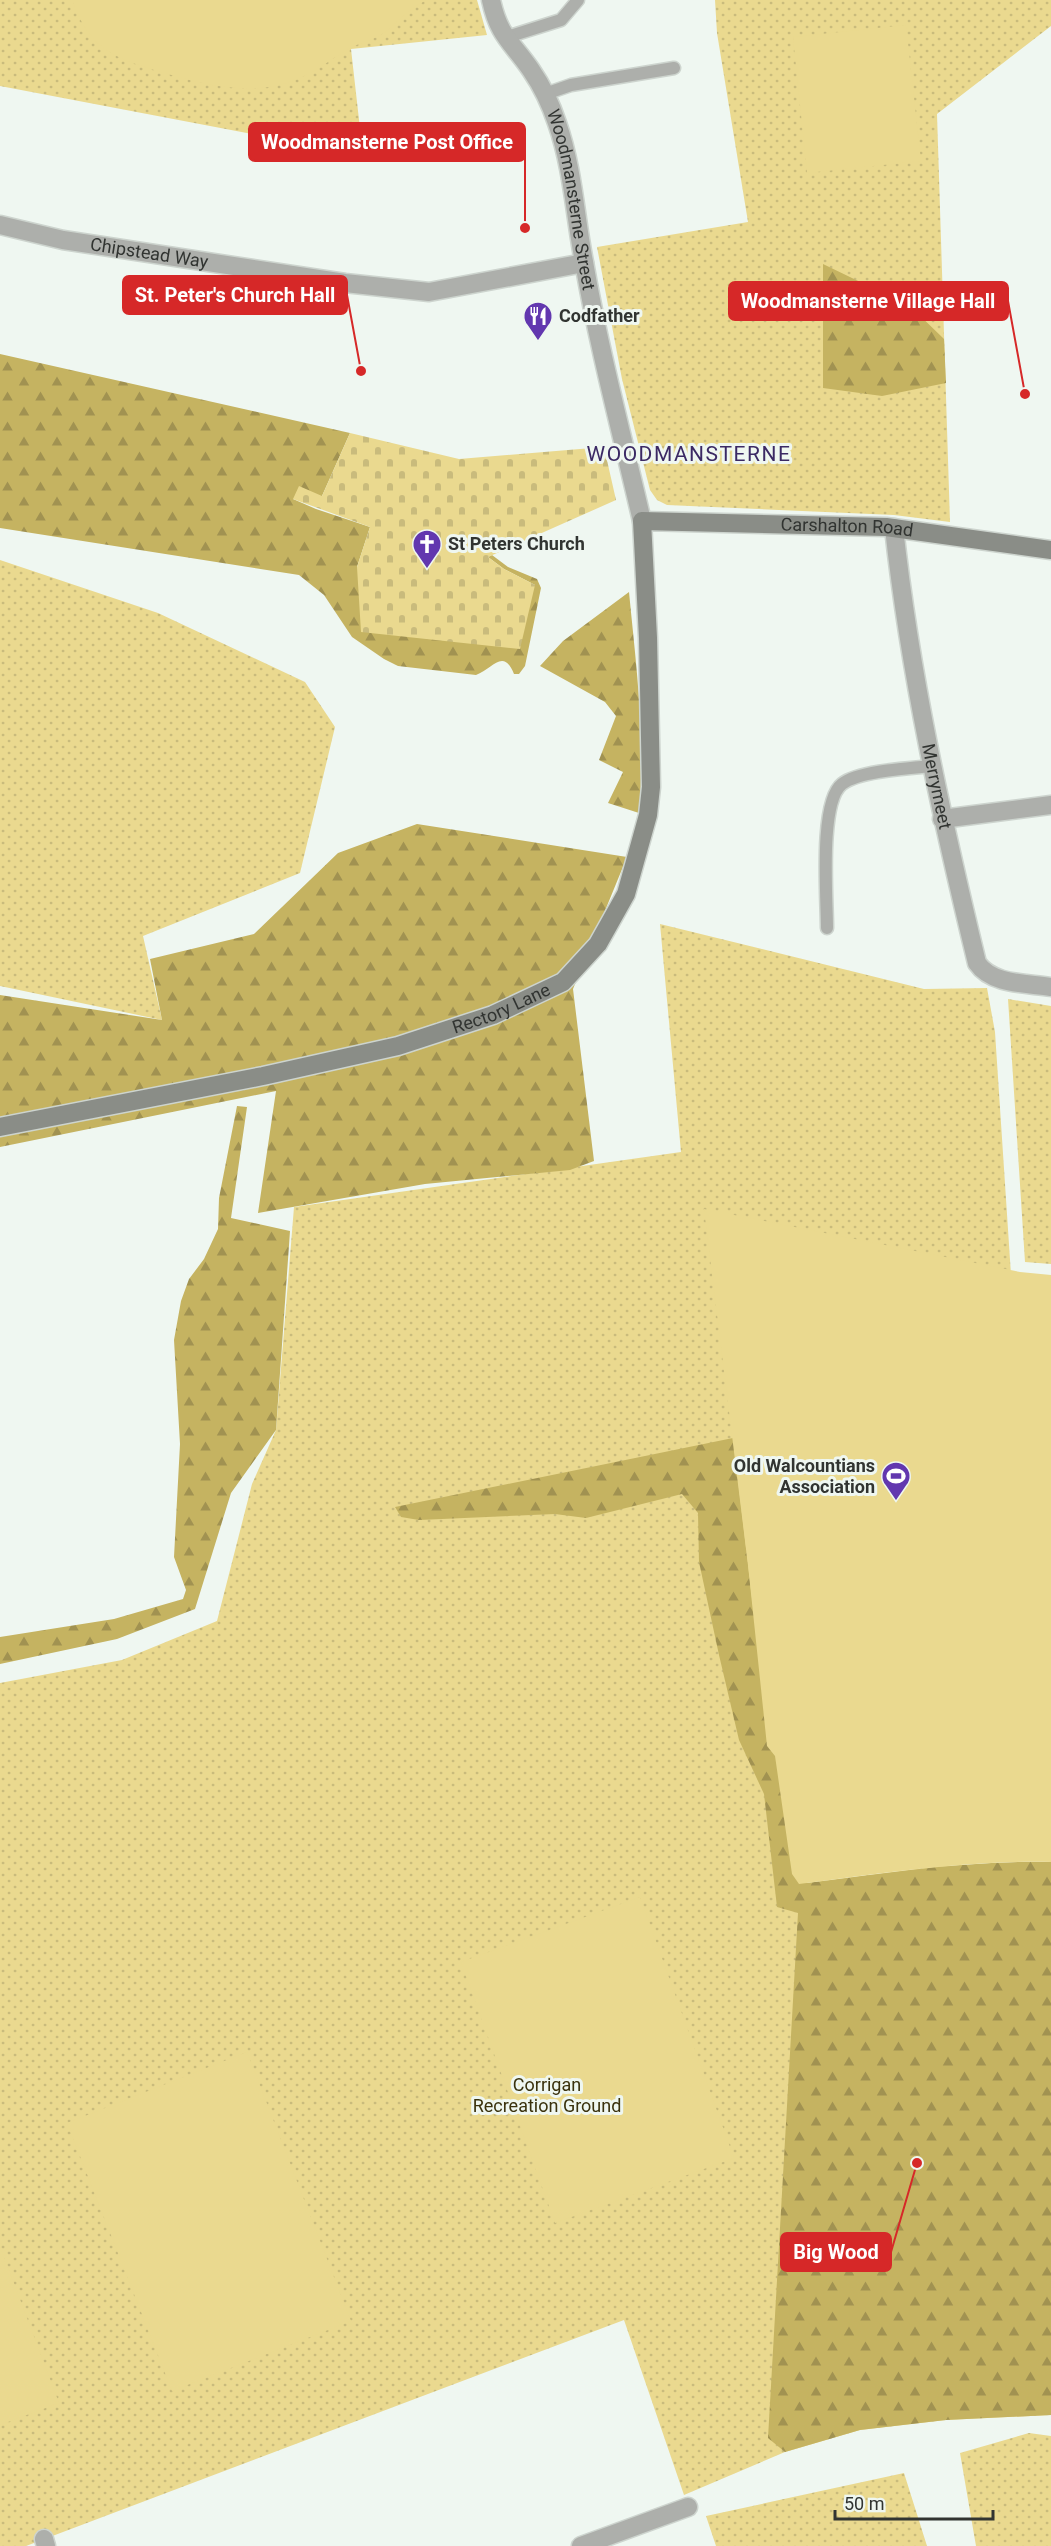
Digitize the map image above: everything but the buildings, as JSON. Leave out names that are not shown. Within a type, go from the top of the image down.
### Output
[{"type":"main road","name":"Carshalton Road","points":[[642,521],[894,528],[1051,550]]},
{"type":"main road","name":"Rectory Lane","points":[[0,1127],[263,1076],[398,1046],[494,1015],[563,982],[598,944],[626,894],[648,815],[651,787],[648,638],[642,521]]},
{"type":"street","name":"Woodmansterne Street","points":[[491,0],[494,15],[504,38],[532,70],[558,124],[570,168],[584,263],[642,521]]},
{"type":"street","name":"Chipstead Way","points":[[0,225],[63,240],[345,283],[429,292],[584,263]]},
{"type":"street","name":"Merrymeet","points":[[894,528],[904,613],[942,819],[977,963],[984,973],[995,979],[1051,987]]},
{"type":"street","points":[[942,819],[1051,806]]},
{"type":"street","points":[[581,2546],[688,2507]]},
{"type":"lane","points":[[504,38],[561,20],[578,0]]},
{"type":"lane","points":[[545,94],[571,85],[674,68]]},
{"type":"lane","points":[[827,928],[826,835],[828,812],[833,796],[842,784],[860,776],[932,766]]},
{"type":"green space","points":[[0,0],[477,0],[487,35],[351,49],[363,155],[0,86]]},
{"type":"green space","points":[[72,0],[427,0],[409,11],[384,33],[344,52],[307,75],[264,88],[246,88],[190,80],[138,65],[113,54],[93,38],[85,28]]},
{"type":"green space","points":[[715,0],[1051,0],[1051,26],[937,114],[950,522],[894,515],[667,505],[657,500],[650,490],[622,379],[597,247],[748,222],[717,33]]},
{"type":"green space","points":[[906,25],[921,161],[807,173],[793,37]]},
{"type":"green space","points":[[823,264],[910,306],[944,339],[946,383],[882,396],[823,388]]},
{"type":"green space","points":[[0,354],[350,433],[322,496],[293,499],[370,527],[357,567],[535,585],[504,569],[488,557],[492,555],[508,567],[537,579],[541,588],[525,666],[519,674],[514,674],[506,662],[501,661],[476,675],[398,666],[352,637],[324,595],[299,575],[0,528]]},
{"type":"green space","points":[[350,433],[459,459],[604,447],[616,500],[488,557],[504,569],[535,585],[520,649],[361,632],[357,567],[370,527],[293,499],[299,486],[322,496]]},
{"type":"green space","points":[[0,560],[158,613],[305,682],[335,727],[300,873],[143,936],[162,1020],[0,986]]},
{"type":"green space","points":[[629,592],[641,730],[639,813],[608,803],[623,772],[599,760],[616,716],[605,702],[540,666],[563,641]]},
{"type":"green space","points":[[417,824],[627,857],[573,989],[594,1161],[570,1170],[425,1184],[258,1213],[276,1091],[0,1147],[0,995],[162,1020],[150,959],[254,934],[338,853]]},
{"type":"green space","name":"Corrigan Recreation Ground","points":[[660,924],[924,989],[987,988],[995,1032],[1013,1305],[799,1884],[939,1866],[1051,1862],[1051,2415],[946,2420],[860,2430],[785,2452],[684,2495],[624,2320],[26,2546],[0,2546],[0,1683],[122,1660],[217,1621],[252,1484],[276,1430],[294,1207],[681,1152]]},
{"type":"green space","points":[[1008,999],[1051,1006],[1051,1264],[1025,1262]]},
{"type":"green space","points":[[237,1106],[247,1107],[231,1218],[290,1231],[276,1430],[231,1493],[195,1609],[117,1639],[0,1664],[0,1637],[114,1619],[183,1599],[186,1590],[174,1557],[180,1444],[174,1340],[181,1301],[189,1279],[204,1259],[218,1229],[219,1198]]},
{"type":"green space","name":"Old Walcountians Association","points":[[704,1209],[1020,1272],[1051,1275],[1051,1862],[956,1865],[799,1884],[792,1874],[775,1756],[767,1746],[748,1565]]},
{"type":"green space","points":[[733,1438],[767,1725],[780,1751],[807,1883],[959,1865],[1051,1862],[1051,2415],[946,2420],[860,2430],[785,2452],[768,2438],[798,1913],[777,1907],[764,1794],[739,1740],[719,1655],[699,1562],[698,1513],[682,1494],[586,1518],[555,1514],[419,1520],[401,1517],[395,1507]]},
{"type":"green space","name":"Corrigan Recreation Ground","points":[[640,1897],[734,2158],[555,2223],[461,1962]]},
{"type":"green space","points":[[247,2052],[351,2321],[172,2391],[67,2123]]},
{"type":"green space","points":[[0,2246],[59,2403],[0,2425]]},
{"type":"green space","points":[[1029,2433],[1051,2436],[1051,2546],[976,2546],[960,2453]]},
{"type":"green space","points":[[904,2473],[927,2546],[716,2546],[706,2516]]},
{"type":"place","name":"Woodmansterne Post Office","points":[[525,228]]},
{"type":"place","name":"Codfather","points":[[538,342]]},
{"type":"place","name":"St. Peter's Church Hall","points":[[361,371]]},
{"type":"place","name":"Woodmansterne Village Hall","points":[[1025,394]]},
{"type":"place","name":"St Peters Church","points":[[427,570]]},
{"type":"place","name":"Old Walcountians Association","points":[[896,1502]]},
{"type":"place","name":"Big Wood","points":[[917,2163]]},
{"type":"district","name":"WOODMANSTERNE","points":[[689,454]]}]
